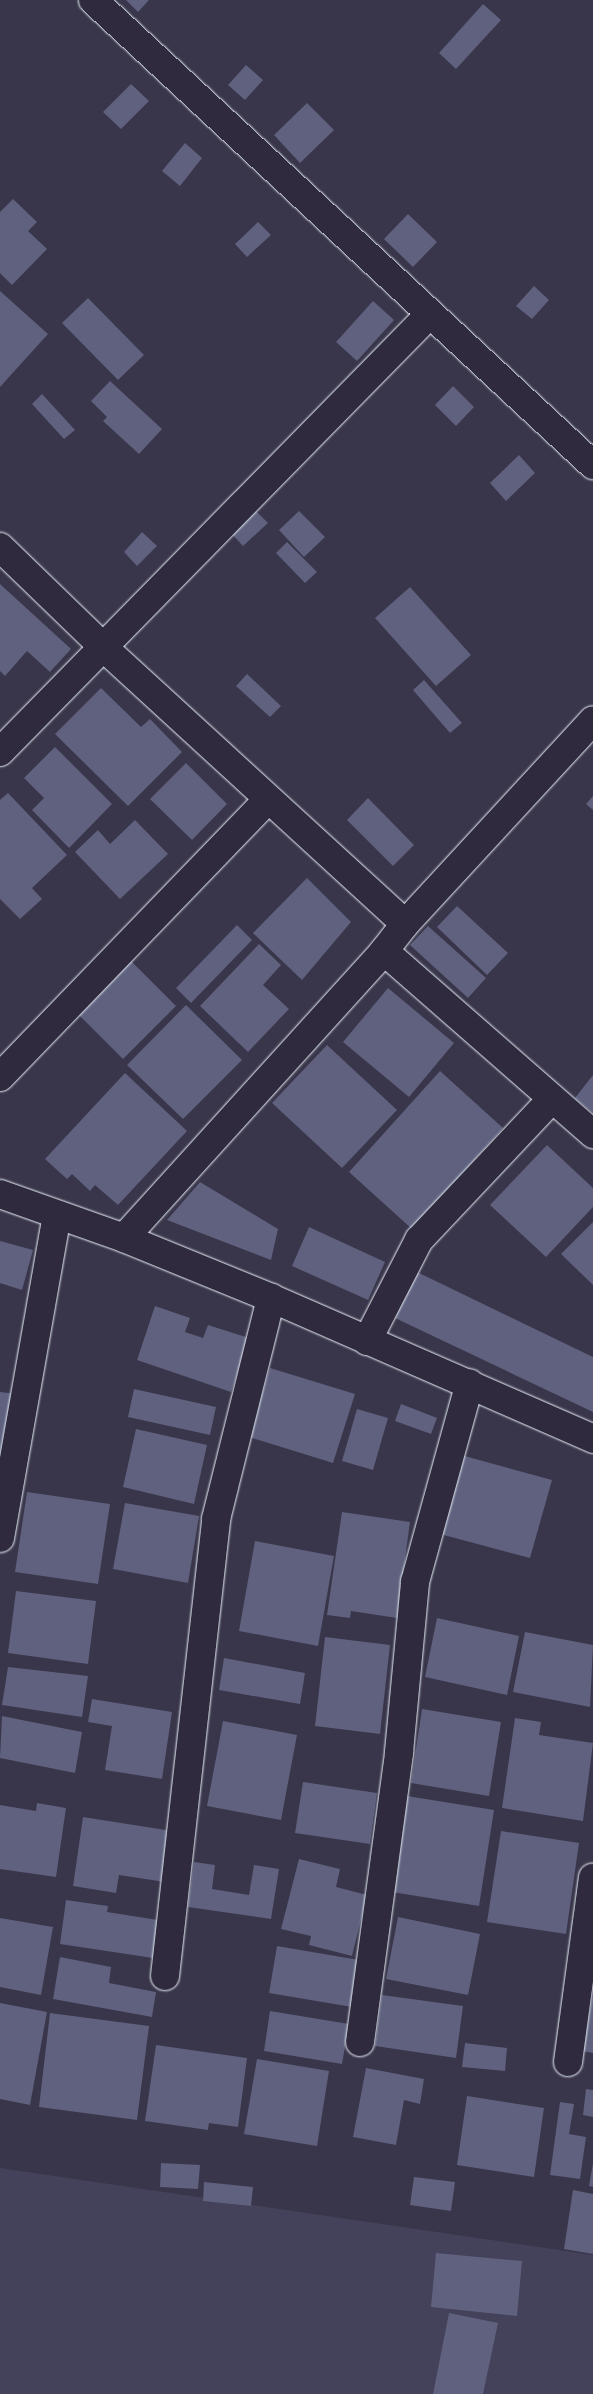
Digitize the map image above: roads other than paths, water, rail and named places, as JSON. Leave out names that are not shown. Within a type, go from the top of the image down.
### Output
[{"type":"street","points":[[93,0],[429,315],[593,465]]},
{"type":"street","points":[[0,752],[429,315]]},
{"type":"street","points":[[0,547],[102,646],[405,924]]},
{"type":"street","points":[[124,1238],[384,951],[405,924],[593,720]]},
{"type":"street","points":[[0,1077],[268,799]]},
{"type":"street","points":[[384,951],[593,1134]]},
{"type":"street","points":[[367,1341],[419,1240],[552,1099]]},
{"type":"street","points":[[0,1194],[124,1238],[271,1298],[367,1341],[470,1383],[593,1439]]},
{"type":"street","points":[[0,1538],[57,1215]]},
{"type":"street","points":[[165,1976],[216,1519],[271,1298]]},
{"type":"street","points":[[360,2042],[399,1752],[415,1582],[470,1383]]},
{"type":"street","points":[[568,2062],[593,1878]]}]
